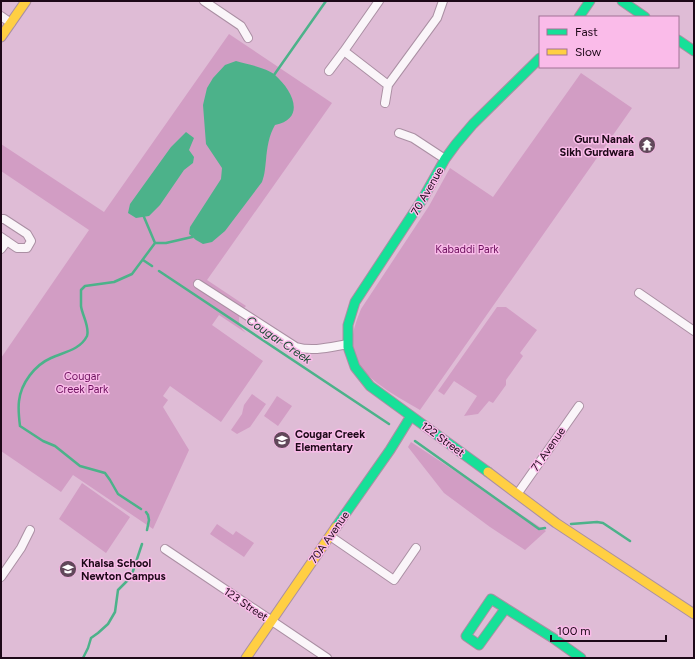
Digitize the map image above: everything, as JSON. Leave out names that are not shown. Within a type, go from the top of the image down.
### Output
[{"type":"street","points":[[1,37],[26,1]]},
{"type":"street","points":[[204,1],[241,26],[248,38]]},
{"type":"street","points":[[329,71],[379,1]]},
{"type":"street","points":[[385,103],[388,85],[437,18],[443,1]]},
{"type":"street","points":[[580,16],[590,1]]},
{"type":"street","points":[[622,1],[644,16]]},
{"type":"street","points":[[1,16],[11,23]]},
{"type":"street","points":[[679,41],[694,51]]},
{"type":"street","points":[[344,51],[388,85]]},
{"type":"street","name":"70 Avenue","points":[[348,344],[350,317],[355,302],[422,200],[445,159],[473,124],[539,59]]},
{"type":"street","points":[[399,133],[414,138],[445,159]]},
{"type":"street","points":[[1,219],[4,219],[27,234],[31,241],[27,248],[17,248],[4,239],[1,249]]},
{"type":"street","points":[[198,284],[296,347],[314,350],[348,344]]},
{"type":"street","points":[[639,293],[694,331]]},
{"type":"street","name":"122 Street","points":[[348,344],[351,358],[360,375],[370,386],[518,493],[566,530],[694,614]]},
{"type":"street","name":"71 Avenue","points":[[518,493],[579,406]]},
{"type":"street","name":"70A Avenue","points":[[246,658],[390,450],[411,416]]},
{"type":"street","points":[[1,576],[21,548],[30,530]]},
{"type":"street","points":[[330,536],[394,580],[416,548]]},
{"type":"street","name":"123 Street","points":[[165,549],[327,658]]},
{"type":"street","points":[[505,609],[479,645],[466,636],[491,599],[553,638],[581,658]]},
{"type":"green space","name":"Cougar Creek Park","points":[[229,34],[332,103],[207,280],[246,306],[239,316],[239,323],[246,333],[219,315],[212,325],[263,361],[221,422],[170,386],[163,396],[168,400],[163,407],[189,450],[153,529],[73,475],[61,492],[1,451],[1,358],[89,230],[1,171],[1,144],[104,212]]},
{"type":"green space","name":"Kabaddi Park","points":[[581,73],[632,108],[420,410],[374,381],[358,361],[353,349],[353,335],[361,309],[429,206],[450,168],[493,197]]},
{"type":"green space","points":[[497,307],[506,307],[537,330],[520,353],[523,356],[506,380],[506,385],[493,403],[489,401],[478,414],[464,416],[477,396],[454,381],[444,395],[438,391]]},
{"type":"green space","points":[[252,394],[266,404],[250,427],[237,434],[231,430],[242,414],[244,405]]},
{"type":"green space","points":[[277,396],[292,406],[278,426],[264,416]]},
{"type":"green space","points":[[411,442],[546,531],[525,550],[490,527],[444,493],[408,447]]},
{"type":"green space","points":[[82,483],[130,517],[106,553],[59,519]]},
{"type":"green space","points":[[217,524],[233,535],[236,531],[254,543],[244,557],[210,534]]},
{"type":"shaded area","points":[[236,61],[262,68],[275,75],[287,88],[291,96],[294,110],[291,116],[285,121],[275,125],[271,133],[262,182],[225,231],[212,242],[203,244],[189,234],[190,227],[221,179],[222,168],[206,144],[203,105],[207,88],[213,78],[225,65]]},
{"type":"shaded area","points":[[186,132],[194,138],[189,150],[194,157],[193,163],[184,170],[160,205],[149,216],[136,218],[128,213],[130,204],[171,147]]},
{"type":"waterway","name":"Cougar Creek","points":[[274,75],[326,1]]},
{"type":"waterway","name":"Cougar Creek","points":[[141,509],[118,494],[105,473],[80,466],[55,446],[43,441],[20,426],[19,401],[20,394],[26,381],[34,370],[45,361],[76,348],[87,336],[87,325],[81,306],[81,290],[85,286],[114,282],[132,274],[155,243],[144,217]]},
{"type":"waterway","name":"Cougar Creek","points":[[155,243],[166,243],[192,237]]},
{"type":"waterway","name":"Cougar Creek","points":[[143,260],[152,266]]},
{"type":"waterway","name":"Cougar Creek","points":[[159,271],[389,424]]},
{"type":"waterway","name":"Cougar Creek","points":[[415,441],[539,529],[545,528]]},
{"type":"waterway","name":"Cougar Creek","points":[[146,512],[149,520],[147,530]]},
{"type":"waterway","name":"Cougar Creek","points":[[571,524],[603,523],[630,541]]},
{"type":"waterway","name":"Cougar Creek","points":[[83,658],[91,638],[108,624],[115,612],[118,590],[131,577],[142,544]]},
{"type":"traffic: fast","points":[[580,16],[590,1]]},
{"type":"traffic: fast","points":[[622,1],[644,16]]},
{"type":"traffic: fast","points":[[679,41],[694,51]]},
{"type":"traffic: fast","points":[[488,472],[370,386],[355,367],[348,347],[348,325],[355,302],[422,200],[445,159],[473,124],[539,59]]},
{"type":"traffic: fast","points":[[336,527],[390,450],[411,416]]},
{"type":"traffic: fast","points":[[505,609],[479,645],[466,636],[491,599],[553,638],[581,658]]},
{"type":"traffic: slow","points":[[1,37],[26,1]]},
{"type":"traffic: slow","points":[[488,472],[556,523],[694,614]]},
{"type":"traffic: slow","points":[[246,658],[336,527]]},
{"type":"place","name":"Guru Nanak Sikh Gurdwara","points":[[647,145]]},
{"type":"place","name":"Cougar Creek Elementary","points":[[282,440]]},
{"type":"place","name":"Khalsa School Newton Campus","points":[[68,569]]}]
